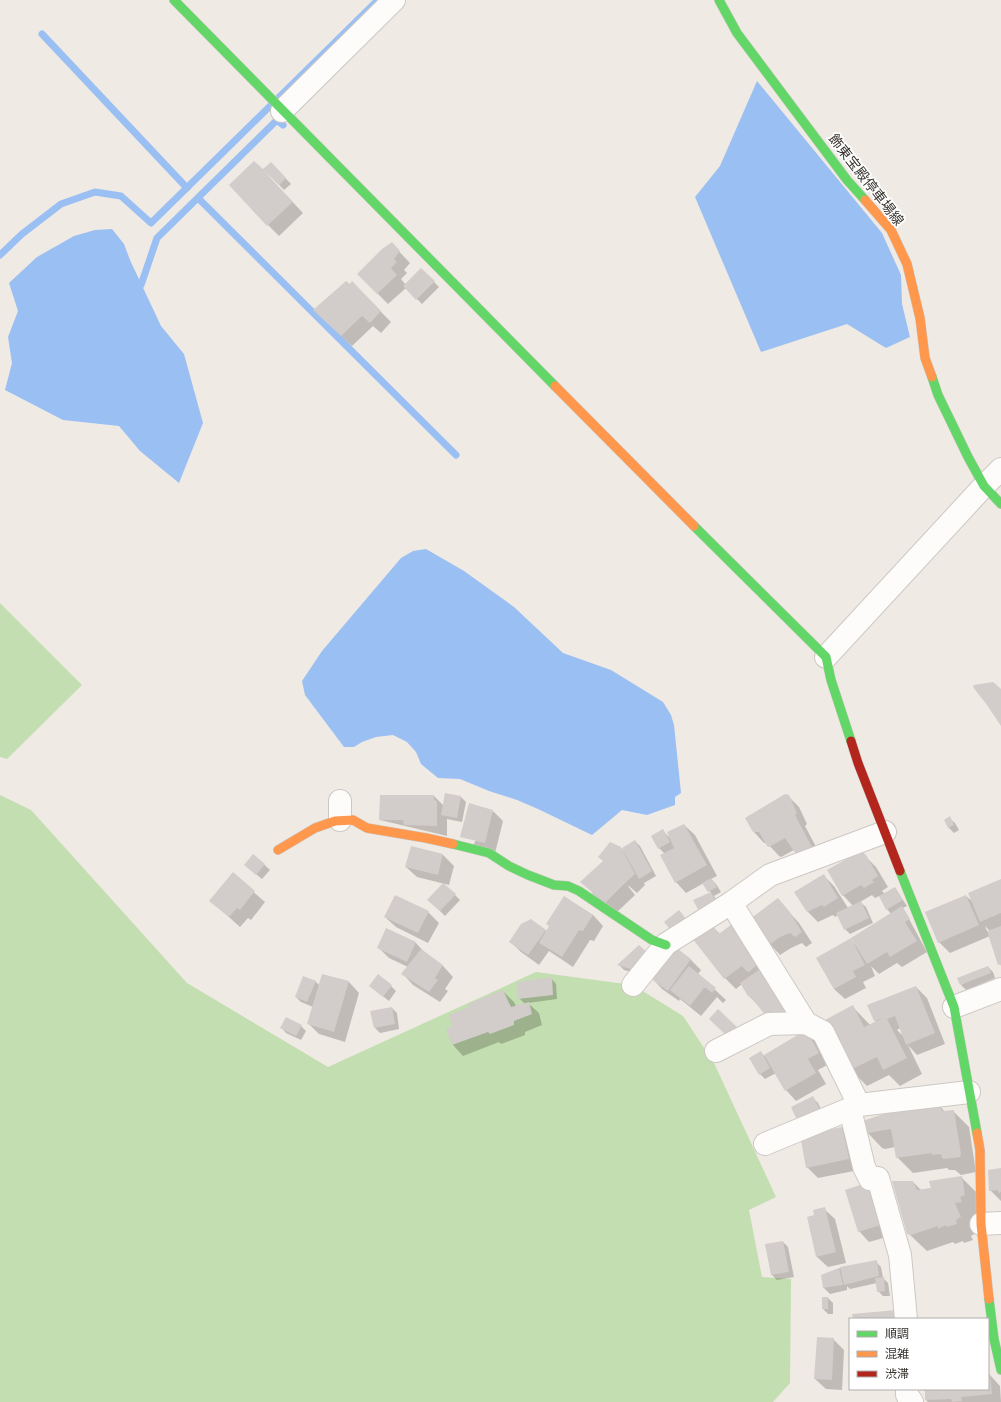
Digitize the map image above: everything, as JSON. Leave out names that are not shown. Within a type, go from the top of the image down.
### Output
[{"type":"street","points":[[174,0],[536,368],[826,657],[831,680],[858,763],[954,1007],[980,1150],[991,1224],[994,1339],[1001,1370]]},
{"type":"street","points":[[282,111],[394,0]]},
{"type":"street","name":"飾東宝殿停車場線","points":[[719,0],[737,33],[847,180],[891,230],[907,264],[920,318],[925,358],[938,395],[984,486],[1001,504]]},
{"type":"street","points":[[826,657],[1001,469]]},
{"type":"street","points":[[278,850],[315,828],[335,821],[340,811],[367,828],[426,838],[489,853],[509,866],[528,875],[554,885],[568,886],[579,891],[652,940],[666,945]]},
{"type":"street","points":[[633,985],[666,945],[731,903],[770,875],[885,832]]},
{"type":"street","points":[[731,903],[806,1023]]},
{"type":"street","points":[[954,1007],[1001,989]]},
{"type":"street","points":[[716,1051],[769,1024],[806,1023],[823,1032],[855,1107],[864,1168],[870,1179],[878,1178],[900,1255],[906,1318]]},
{"type":"street","points":[[765,1144],[855,1107],[969,1092]]},
{"type":"street","points":[[907,1390],[907,1395],[912,1402]]},
{"type":"green space","points":[[0,603],[82,685],[7,759],[0,757]]},
{"type":"green space","points":[[0,795],[31,810],[187,983],[328,1067],[536,972],[633,985],[683,1016],[714,1063],[776,1197],[749,1210],[762,1277],[791,1279],[790,1383],[773,1402],[0,1402]]},
{"type":"water","points":[[757,81],[882,233],[901,275],[902,304],[910,337],[886,348],[847,324],[761,352],[695,197],[720,166]]},
{"type":"water","points":[[112,229],[124,244],[161,326],[184,354],[203,423],[179,483],[140,451],[119,426],[63,420],[5,390],[12,363],[8,337],[18,311],[9,283],[37,257],[74,236],[95,230]]},
{"type":"water","points":[[426,549],[464,571],[514,607],[563,653],[611,670],[663,702],[671,715],[674,725],[681,793],[675,797],[675,805],[647,815],[622,810],[592,835],[517,800],[489,791],[460,779],[438,778],[421,764],[416,752],[407,742],[393,735],[376,737],[362,742],[354,747],[344,747],[305,695],[302,681],[322,651],[401,558],[413,551]]},
{"type":"building","points":[[254,161],[263,169],[271,162],[286,178],[279,185],[264,171],[293,202],[267,226],[229,185]]},
{"type":"building","points":[[392,242],[400,251],[394,259],[397,262],[391,268],[397,275],[377,294],[357,274],[382,249]]},
{"type":"building","points":[[421,268],[435,281],[416,300],[403,286]]},
{"type":"building","points":[[346,281],[350,284],[352,281],[381,311],[370,323],[362,316],[341,336],[313,310]]},
{"type":"building","points":[[993,682],[1001,689],[1001,726],[973,687],[974,685]]},
{"type":"building","points":[[445,793],[461,796],[457,818],[441,815]]},
{"type":"building","points":[[785,794],[789,795],[797,813],[795,815],[813,849],[798,857],[785,838],[769,847],[767,846],[759,832],[753,832],[745,818]]},
{"type":"building","points":[[380,795],[434,795],[434,800],[437,801],[437,826],[404,825],[403,820],[379,820]]},
{"type":"building","points":[[469,803],[493,810],[485,843],[460,837]]},
{"type":"building","points":[[950,816],[954,825],[948,828],[944,820]]},
{"type":"building","points":[[684,824],[707,865],[675,883],[660,855],[674,848],[667,832]]},
{"type":"building","points":[[663,829],[670,842],[658,849],[651,836]]},
{"type":"building","points":[[635,840],[652,871],[639,879],[622,848]]},
{"type":"building","points":[[610,842],[621,847],[635,874],[605,903],[580,882],[603,861],[598,857]]},
{"type":"building","points":[[411,846],[443,854],[438,875],[405,867]]},
{"type":"building","points":[[861,851],[866,855],[878,876],[872,880],[874,882],[864,888],[861,885],[842,896],[827,870]]},
{"type":"building","points":[[253,854],[265,864],[256,875],[244,865]]},
{"type":"building","points":[[233,872],[255,891],[240,910],[237,908],[229,917],[209,901]]},
{"type":"building","points":[[824,874],[838,898],[824,907],[822,905],[807,912],[794,892]]},
{"type":"building","points":[[711,878],[717,887],[708,892],[702,883]]},
{"type":"building","points":[[1001,879],[1001,913],[980,922],[968,893]]},
{"type":"building","points":[[443,883],[456,894],[440,911],[427,900]]},
{"type":"building","points":[[895,887],[903,900],[886,910],[879,896]]},
{"type":"building","points":[[711,892],[717,904],[700,913],[693,900]]},
{"type":"building","points":[[395,895],[429,911],[418,933],[384,917]]},
{"type":"building","points":[[966,895],[979,925],[938,943],[925,912]]},
{"type":"building","points":[[564,896],[593,915],[583,931],[579,930],[562,957],[539,943],[549,926],[546,924]]},
{"type":"building","points":[[778,898],[789,911],[802,932],[795,937],[790,933],[780,937],[769,945],[750,919]]},
{"type":"building","points":[[861,901],[869,918],[844,930],[836,913]]},
{"type":"building","points":[[902,906],[910,919],[905,922],[917,941],[890,957],[887,952],[867,964],[851,938]]},
{"type":"building","points":[[679,910],[687,920],[673,933],[664,922]]},
{"type":"building","points":[[531,919],[546,930],[528,955],[509,942],[521,924]]},
{"type":"building","points":[[710,923],[719,934],[732,924],[759,963],[749,972],[742,966],[724,979],[692,938]]},
{"type":"building","points":[[1001,926],[1001,964],[998,965],[987,931]]},
{"type":"building","points":[[386,928],[416,942],[407,962],[377,948]]},
{"type":"building","points":[[851,938],[865,965],[853,971],[856,977],[834,989],[816,958]]},
{"type":"building","points":[[639,945],[651,956],[637,971],[617,965]]},
{"type":"building","points":[[674,946],[691,959],[668,991],[650,978]]},
{"type":"building","points":[[421,949],[443,965],[435,978],[438,980],[429,992],[401,974]]},
{"type":"building","points":[[689,966],[716,988],[712,993],[704,988],[690,1006],[670,990]]},
{"type":"building","points":[[988,966],[991,973],[960,985],[957,978]]},
{"type":"building","points":[[763,967],[787,1010],[772,1020],[769,1020],[751,997],[748,996],[740,983]]},
{"type":"building","points":[[322,974],[349,981],[334,1032],[307,1024]]},
{"type":"building","points":[[378,974],[392,985],[383,997],[369,986]]},
{"type":"building","points":[[303,976],[316,981],[307,1002],[295,997]]},
{"type":"building","points":[[552,977],[553,995],[518,999],[517,982]]},
{"type":"building","points":[[916,986],[935,1033],[906,1045],[895,1016],[887,1019],[907,1058],[883,1070],[877,1057],[850,1070],[825,1020],[853,1005],[864,1027],[883,1018],[874,1021],[867,1005]]},
{"type":"building","points":[[503,990],[511,1007],[529,1002],[532,1014],[514,1021],[514,1025],[490,1034],[488,1032],[452,1045],[446,1029],[452,1026],[449,1015],[469,1007],[468,1004]]},
{"type":"building","points":[[392,1007],[395,1024],[374,1028],[370,1011]]},
{"type":"building","points":[[718,1009],[738,1028],[729,1038],[709,1019]]},
{"type":"building","points":[[286,1017],[302,1025],[296,1036],[280,1028]]},
{"type":"building","points":[[806,1030],[819,1053],[808,1059],[816,1073],[785,1091],[764,1055]]},
{"type":"building","points":[[761,1051],[770,1068],[759,1075],[749,1058]]},
{"type":"building","points":[[813,1096],[822,1114],[797,1120],[791,1107]]},
{"type":"building","points":[[940,1105],[942,1111],[954,1110],[961,1154],[960,1157],[944,1159],[942,1158],[941,1154],[932,1155],[932,1153],[896,1158],[891,1129],[868,1133],[865,1132],[863,1121],[886,1113]]},
{"type":"building","points":[[842,1127],[849,1159],[806,1168],[800,1135]]},
{"type":"building","points":[[1001,1168],[1001,1192],[998,1193],[998,1190],[989,1191],[988,1170]]},
{"type":"building","points":[[962,1176],[965,1195],[960,1197],[962,1202],[955,1203],[961,1217],[956,1220],[957,1224],[947,1227],[946,1225],[938,1229],[938,1226],[911,1235],[907,1234],[892,1181],[913,1181],[917,1190],[931,1188],[929,1181]]},
{"type":"building","points":[[872,1181],[884,1224],[858,1232],[845,1190]]},
{"type":"building","points":[[825,1207],[836,1252],[816,1257],[807,1217],[814,1215],[813,1210]]},
{"type":"building","points":[[783,1241],[789,1272],[771,1275],[765,1244]]},
{"type":"building","points":[[877,1260],[879,1276],[844,1285],[840,1267]]},
{"type":"building","points":[[839,1268],[843,1285],[823,1288],[821,1275]]},
{"type":"building","points":[[884,1277],[885,1291],[877,1292],[875,1278]]},
{"type":"building","points":[[822,1297],[828,1297],[828,1309],[822,1309]]},
{"type":"building","points":[[897,1310],[898,1318],[853,1318],[852,1314]]},
{"type":"building","points":[[817,1337],[834,1338],[832,1380],[814,1379]]},
{"type":"building","points":[[990,1374],[992,1394],[961,1397],[962,1401],[952,1402],[951,1399],[925,1400],[925,1390],[989,1390]]},
{"type":"waterway","points":[[0,255],[22,234],[61,204],[95,192],[121,196],[151,223],[378,0]]},
{"type":"waterway","points":[[42,34],[187,188]]},
{"type":"waterway","points":[[141,285],[157,238],[277,120],[283,125]]},
{"type":"waterway","points":[[201,201],[456,455]]},
{"type":"traffic: fast","points":[[174,0],[555,386]]},
{"type":"traffic: fast","points":[[719,0],[737,33],[847,180],[865,200]]},
{"type":"traffic: fast","points":[[932,377],[938,395],[968,457],[984,486],[1001,504]]},
{"type":"traffic: fast","points":[[694,526],[826,657],[831,680],[851,741]]},
{"type":"traffic: fast","points":[[453,844],[489,853],[509,866],[528,875],[554,885],[568,886],[579,891],[652,940],[666,945]]},
{"type":"traffic: fast","points":[[900,871],[954,1007],[977,1133]]},
{"type":"traffic: fast","points":[[989,1299],[994,1339],[1001,1370]]},
{"type":"traffic: slow","points":[[865,200],[891,230],[907,264],[920,318],[925,358],[932,377]]},
{"type":"traffic: slow","points":[[555,386],[694,526]]},
{"type":"traffic: slow","points":[[278,850],[315,828],[335,821],[353,820],[367,828],[453,844]]},
{"type":"traffic: slow","points":[[977,1133],[980,1150],[981,1224],[989,1299]]},
{"type":"traffic: jam","points":[[851,741],[858,763],[900,871]]}]
